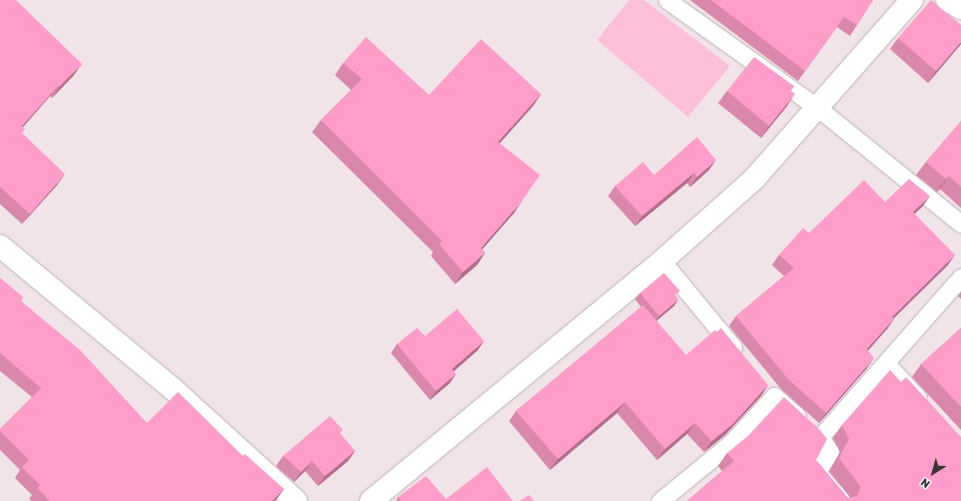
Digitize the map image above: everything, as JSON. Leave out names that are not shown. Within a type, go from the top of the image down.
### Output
[{"type":"street","points":[[371,501],[662,261],[754,179],[912,0]]},
{"type":"street","points":[[947,0],[961,8]]},
{"type":"street","points":[[0,246],[174,390],[296,501]]},
{"type":"lane","points":[[667,0],[818,108],[961,224]]},
{"type":"lane","points":[[662,261],[743,359]]},
{"type":"lane","points":[[820,437],[961,277]]},
{"type":"lane","points":[[886,363],[929,410]]},
{"type":"lane","points":[[660,501],[732,442],[769,390],[820,437],[830,452],[817,472],[842,501]]},
{"type":"shaded area","points":[[629,0],[644,0],[730,66],[688,117],[597,40]]},
{"type":"building","points":[[0,0],[16,0],[82,64],[59,87],[58,86],[22,126],[25,129],[22,133],[65,174],[30,214],[0,187]]},
{"type":"building","points":[[711,0],[873,0],[857,25],[844,17],[805,71]]},
{"type":"building","points":[[931,0],[961,25],[961,42],[936,71],[898,38]]},
{"type":"building","points":[[366,37],[429,95],[481,39],[541,94],[498,142],[540,175],[522,201],[481,248],[485,253],[463,272],[439,244],[442,241],[321,120],[362,79],[343,63]]},
{"type":"building","points":[[754,57],[794,86],[791,91],[795,94],[769,126],[727,91]]},
{"type":"building","points":[[961,121],[961,187],[949,176],[946,179],[926,162]]},
{"type":"building","points":[[697,137],[716,160],[697,177],[694,173],[642,216],[615,186],[643,162],[654,175]]},
{"type":"building","points":[[909,179],[930,196],[913,212],[955,255],[892,317],[894,319],[867,349],[874,358],[826,413],[788,379],[736,316],[794,268],[779,255],[803,228],[809,233],[864,180],[885,202]]},
{"type":"building","points":[[664,273],[680,291],[675,295],[678,300],[659,316],[640,293]]},
{"type":"building","points":[[0,278],[23,297],[20,299],[22,302],[81,351],[147,423],[178,392],[243,456],[245,454],[284,489],[272,501],[50,501],[37,488],[40,485],[22,467],[29,460],[0,431],[0,429],[41,388],[0,353]]},
{"type":"building","points":[[643,305],[686,355],[715,330],[717,332],[721,328],[768,385],[733,424],[712,441],[695,423],[665,449],[625,402],[558,459],[516,411]]},
{"type":"building","points":[[457,309],[484,341],[452,369],[456,374],[436,391],[397,344],[417,328],[425,336]]},
{"type":"building","points":[[961,328],[961,407],[921,364]]},
{"type":"building","points":[[890,370],[901,382],[906,377],[961,437],[961,501],[687,501],[734,461],[727,453],[748,436],[784,397],[821,431],[827,439],[816,460],[848,498],[857,496],[861,487],[839,458],[849,439],[842,425]]},
{"type":"building","points":[[330,416],[343,430],[340,433],[355,451],[325,476],[312,461],[301,472],[283,456]]},
{"type":"building","points":[[487,467],[513,501],[401,501],[398,497],[426,476],[446,499]]},
{"type":"building","points":[[529,495],[534,501],[520,501]]}]
